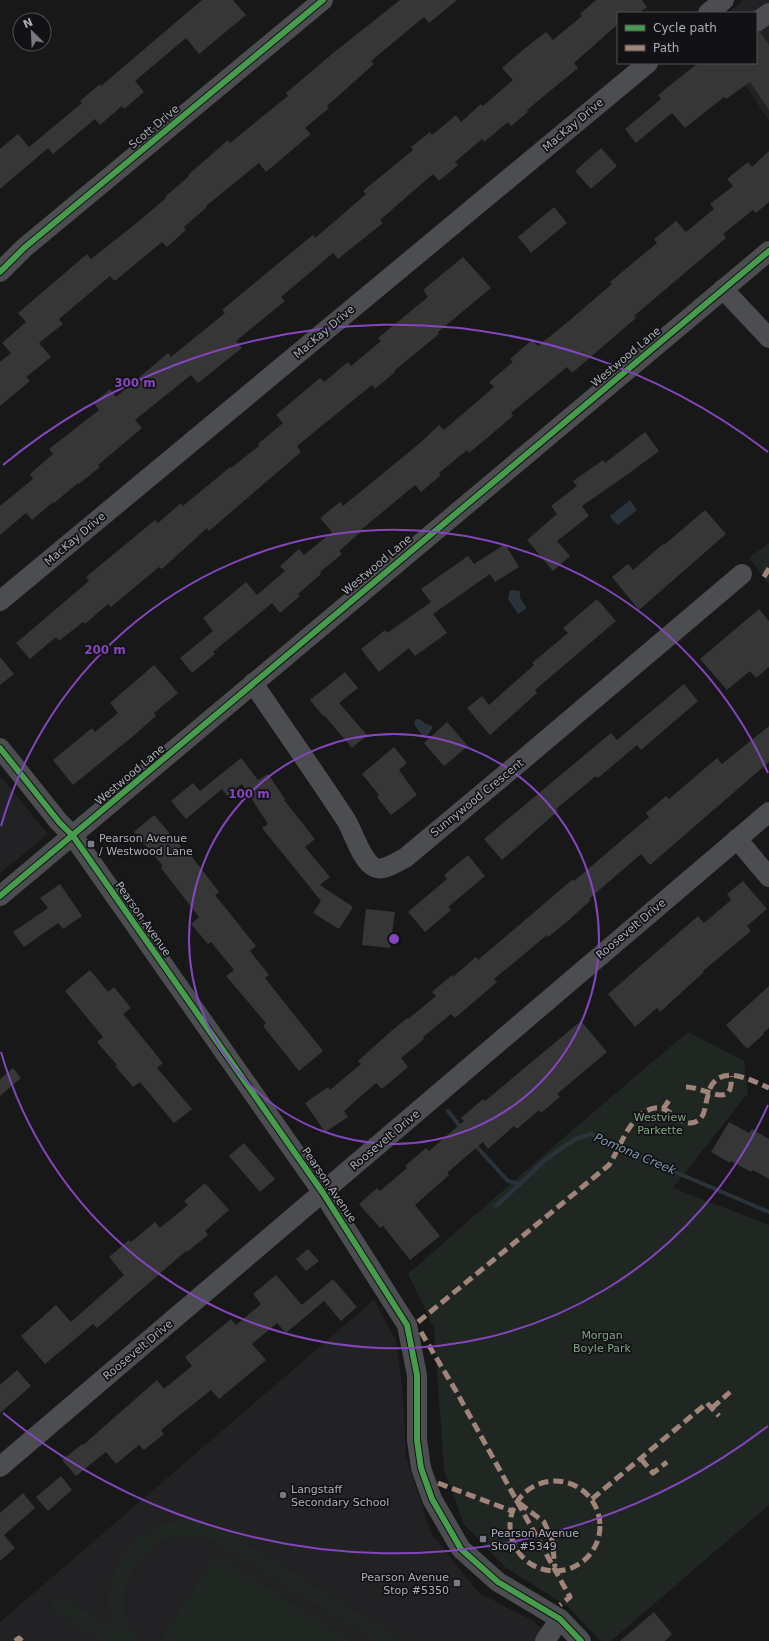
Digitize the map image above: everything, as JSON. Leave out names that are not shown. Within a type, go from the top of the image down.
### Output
[{"type":"street","name":"Scott Drive","points":[[0,272],[24,248],[323,0]]},
{"type":"street","points":[[757,21],[769,12]]},
{"type":"street","name":"MacKay Drive","points":[[0,600],[647,64]]},
{"type":"street","name":"Westwood Lane","points":[[0,896],[769,251]]},
{"type":"street","points":[[723,289],[769,338]]},
{"type":"street","name":"Sunnywood Crescent","points":[[253,683],[347,822],[365,859],[373,867],[378,869],[392,865],[405,858],[742,574]]},
{"type":"street","name":"Pearson Avenue","points":[[0,748],[59,822],[73,836],[322,1193],[407,1325],[417,1375],[417,1440],[421,1468],[432,1499],[461,1549],[498,1582],[560,1618],[580,1641]]},
{"type":"street","name":"Roosevelt Drive","points":[[0,1467],[769,812]]},
{"type":"street","points":[[737,839],[769,877]]},
{"type":"street","points":[[545,1641],[560,1618]]},
{"type":"shaded area","points":[[744,0],[769,0],[769,121],[731,64],[757,64],[757,12],[728,12]]},
{"type":"shaded area","points":[[630,500],[637,510],[618,525],[610,516]]},
{"type":"shaded area","points":[[510,590],[520,591],[520,598],[527,608],[518,614],[508,599]]},
{"type":"shaded area","points":[[416,719],[419,719],[432,726],[432,729],[428,735],[422,735],[414,724]]},
{"type":"shaded area","points":[[0,776],[48,834],[0,873]]},
{"type":"shaded area","name":"Langstaff Secondary School","points":[[374,1300],[396,1341],[403,1394],[406,1457],[431,1533],[479,1593],[532,1620],[555,1641],[0,1641],[0,1622]]},
{"type":"green space","points":[[769,543],[769,584],[749,558]]},
{"type":"green space","name":"Morgan Boyle Park","points":[[688,1032],[744,1061],[748,1093],[673,1188],[769,1225],[769,1505],[611,1641],[601,1641],[567,1606],[505,1567],[464,1524],[444,1470],[434,1328],[408,1274],[570,1132]]},
{"type":"green space","points":[[185,1521],[204,1522],[221,1528],[403,1641],[375,1641],[213,1540],[192,1536],[171,1538],[156,1545],[144,1555],[134,1568],[124,1597],[125,1612],[129,1627],[138,1641],[103,1641],[50,1608],[58,1595],[114,1629],[109,1599],[113,1575],[118,1563],[133,1544],[153,1529],[166,1523]]},
{"type":"green space","points":[[216,1555],[351,1641],[160,1641]]},
{"type":"building","points":[[202,0],[233,0],[246,15],[199,54],[186,38],[135,81],[144,92],[124,109],[122,106],[100,125],[95,119],[53,154],[48,148],[0,189],[0,149],[18,134],[29,147],[82,103],[80,101],[100,84],[101,86]]},
{"type":"building","points":[[400,0],[457,0],[429,23],[424,17],[371,61],[374,64],[327,106],[329,108],[305,128],[311,134],[266,172],[259,163],[206,206],[207,207],[184,227],[186,230],[167,247],[162,242],[115,281],[110,276],[59,319],[63,324],[39,343],[51,357],[26,377],[30,381],[0,406],[0,362],[11,353],[2,343],[26,322],[18,313],[87,254],[91,259],[139,221],[228,140],[230,143],[288,96],[286,93]]},
{"type":"building","points":[[596,0],[642,0],[647,7],[640,12],[617,12],[617,25],[574,63],[578,68],[527,110],[528,112],[511,126],[508,122],[484,142],[482,139],[455,162],[458,165],[439,181],[433,174],[380,220],[383,223],[338,259],[333,253],[281,297],[285,301],[236,341],[242,348],[198,383],[191,375],[135,420],[142,428],[98,465],[100,467],[54,503],[53,502],[32,520],[26,513],[0,535],[0,506],[33,479],[30,474],[53,454],[49,449],[99,410],[94,403],[110,389],[116,397],[168,353],[171,357],[225,313],[222,310],[313,235],[315,238],[366,194],[363,191],[413,150],[411,147],[430,132],[432,135],[456,115],[461,122],[481,104],[483,106],[513,80],[502,68],[524,49],[546,32],[553,40],[582,16],[580,14]]},
{"type":"building","points":[[760,32],[769,45],[769,110],[750,82],[726,99],[724,97],[685,128],[672,113],[636,143],[625,129],[661,99],[658,95],[697,64],[757,64],[757,33]]},
{"type":"building","points":[[601,148],[617,166],[591,189],[575,171]]},
{"type":"building","points":[[769,151],[769,202],[756,213],[753,210],[723,234],[726,238],[634,316],[636,318],[572,373],[567,367],[511,413],[513,416],[469,453],[467,450],[439,473],[441,475],[421,492],[415,485],[362,529],[363,530],[339,551],[342,554],[320,572],[321,574],[298,594],[300,596],[280,613],[272,603],[213,652],[215,654],[192,673],[180,658],[213,631],[203,618],[246,582],[257,595],[285,571],[280,566],[299,549],[304,555],[332,532],[320,518],[340,502],[343,506],[420,443],[439,425],[444,430],[494,387],[489,382],[513,362],[510,359],[532,340],[538,346],[570,320],[612,284],[610,282],[657,243],[654,239],[676,221],[686,232],[714,209],[710,204],[733,186],[727,179],[748,162],[752,167]]},
{"type":"building","points":[[554,207],[567,223],[531,253],[518,237]]},
{"type":"building","points":[[463,257],[491,288],[438,332],[439,334],[394,371],[395,372],[375,389],[372,385],[297,446],[301,452],[209,531],[207,528],[162,569],[159,567],[111,607],[108,604],[85,624],[83,622],[59,641],[56,637],[30,659],[16,643],[89,581],[86,577],[155,520],[158,523],[181,503],[183,506],[230,467],[231,468],[259,446],[258,444],[283,423],[276,415],[320,378],[324,382],[348,362],[351,366],[381,341],[378,338],[428,297],[423,290]]},
{"type":"building","points":[[645,432],[659,451],[582,506],[589,516],[557,541],[570,556],[553,571],[527,540],[557,514],[551,506],[577,486],[573,481],[603,460],[605,463]]},
{"type":"building","points":[[705,510],[726,534],[639,610],[612,577],[628,564],[633,570]]},
{"type":"building","points":[[505,544],[519,567],[495,582],[490,574],[433,614],[447,633],[415,656],[409,648],[379,672],[361,649],[385,630],[387,633],[431,602],[421,589],[468,556],[474,564]]},
{"type":"building","points":[[597,599],[616,621],[535,690],[537,693],[490,735],[467,708],[482,696],[489,705],[534,665],[532,663],[568,633],[563,628]]},
{"type":"building","points":[[759,609],[769,621],[769,667],[756,678],[750,671],[727,690],[700,659]]},
{"type":"building","points":[[0,657],[14,674],[0,685]]},
{"type":"building","points":[[154,665],[178,693],[154,713],[156,716],[73,785],[53,760],[92,728],[95,732],[118,713],[110,703]]},
{"type":"building","points":[[345,672],[358,688],[339,703],[367,735],[352,748],[310,700]]},
{"type":"building","points":[[684,684],[698,701],[641,750],[637,745],[598,778],[596,776],[556,809],[558,811],[502,860],[484,839],[611,733],[617,740]]},
{"type":"building","points":[[447,722],[468,746],[444,766],[424,743]]},
{"type":"building","points":[[769,726],[769,762],[650,865],[641,854],[589,899],[591,900],[568,921],[548,937],[547,935],[494,979],[497,982],[455,1018],[451,1014],[423,1037],[424,1039],[401,1058],[408,1067],[382,1089],[376,1083],[344,1111],[348,1117],[325,1132],[305,1103],[328,1087],[330,1090],[361,1064],[358,1061],[407,1018],[408,1019],[436,996],[432,992],[452,975],[453,977],[476,957],[478,960],[573,879],[574,881],[649,817],[646,813],[666,796],[669,799],[717,758],[722,764]]},
{"type":"building","points":[[394,747],[407,763],[399,770],[417,795],[391,815],[377,797],[379,795],[362,774]]},
{"type":"building","points":[[241,758],[258,780],[268,774],[285,799],[284,800],[315,839],[305,847],[330,877],[320,885],[353,907],[339,929],[313,913],[321,901],[262,828],[268,824],[242,784],[227,796],[222,789],[186,819],[171,801],[193,783],[200,791]]},
{"type":"building","points":[[154,815],[184,850],[186,849],[219,892],[215,895],[256,946],[250,951],[269,975],[265,978],[323,1051],[299,1071],[263,1026],[266,1023],[226,976],[234,970],[211,942],[208,944],[191,924],[199,917],[161,868],[163,866],[134,832]]},
{"type":"building","points":[[468,855],[485,876],[448,907],[451,910],[425,932],[408,912],[447,879],[444,875]]},
{"type":"building","points":[[743,881],[767,909],[747,926],[751,931],[703,971],[704,972],[660,1012],[657,1008],[635,1027],[608,994],[698,916],[704,923],[731,900],[727,894]]},
{"type":"building","points":[[60,884],[82,916],[63,929],[58,923],[24,947],[13,932],[48,908],[40,898]]},
{"type":"building","points":[[366,909],[395,912],[390,948],[362,945]]},
{"type":"building","points":[[90,970],[108,992],[114,987],[131,1008],[123,1014],[163,1063],[157,1068],[192,1109],[174,1123],[140,1082],[133,1087],[115,1066],[117,1065],[97,1042],[103,1037],[65,991]]},
{"type":"building","points":[[769,986],[769,1028],[747,1049],[726,1025]]},
{"type":"building","points":[[581,1021],[607,1052],[557,1094],[560,1097],[541,1113],[539,1110],[517,1129],[514,1126],[488,1149],[483,1142],[447,1173],[449,1175],[415,1205],[440,1236],[410,1260],[383,1226],[380,1228],[359,1204],[377,1188],[380,1191],[407,1168],[405,1166],[426,1148],[429,1151],[464,1121],[461,1118],[483,1099],[485,1101]]},
{"type":"building","points":[[13,1068],[21,1078],[0,1096],[0,1079]]},
{"type":"building","points":[[729,1122],[749,1133],[752,1129],[769,1139],[769,1179],[753,1170],[751,1172],[731,1161],[730,1163],[711,1152]]},
{"type":"building","points":[[244,1143],[275,1179],[260,1192],[229,1156]]},
{"type":"building","points":[[205,1183],[229,1210],[205,1231],[208,1235],[187,1252],[186,1251],[97,1328],[93,1324],[45,1364],[21,1336],[56,1305],[71,1322],[124,1275],[109,1257],[129,1240],[131,1242],[155,1222],[160,1228],[188,1205],[184,1201]]},
{"type":"building","points":[[308,1249],[319,1261],[306,1271],[296,1259]]},
{"type":"building","points":[[276,1275],[302,1305],[333,1279],[357,1307],[341,1321],[324,1301],[286,1333],[277,1323],[252,1344],[266,1360],[219,1399],[211,1390],[161,1430],[164,1434],[144,1450],[139,1445],[116,1464],[106,1452],[76,1476],[62,1460],[82,1444],[83,1445],[157,1380],[164,1389],[192,1366],[185,1357],[231,1319],[236,1325],[261,1304],[253,1294]]},
{"type":"building","points":[[17,1370],[31,1386],[0,1413],[0,1385]]},
{"type":"building","points":[[61,1476],[72,1490],[48,1511],[36,1497]]},
{"type":"building","points":[[23,1493],[35,1508],[4,1535],[15,1548],[0,1561],[0,1513]]},
{"type":"building","points":[[654,1612],[672,1634],[665,1641],[620,1641]]},
{"type":"waterway","name":"Pomona Creek","points":[[448,1111],[462,1129]]},
{"type":"waterway","name":"Pomona Creek","points":[[474,1144],[508,1181],[520,1184],[545,1160],[575,1139],[591,1134],[769,1212]]},
{"type":"waterway","points":[[496,1206],[520,1184]]},
{"type":"marked path","points":[[764,577],[769,568]]},
{"type":"marked path","points":[[418,1322],[609,1165],[627,1131],[639,1116],[646,1111],[661,1108],[682,1121],[693,1123],[699,1120],[704,1112],[711,1086],[715,1081],[727,1075],[735,1075],[749,1079],[769,1088]]},
{"type":"marked path","points":[[686,1087],[717,1095],[723,1095],[728,1092],[731,1087],[731,1076]]},
{"type":"marked path","points":[[663,1109],[670,1099]]},
{"type":"marked path","points":[[421,1332],[456,1391],[570,1597],[560,1605]]},
{"type":"marked path","points":[[712,1408],[730,1392]]},
{"type":"marked path","points":[[592,1499],[707,1403],[719,1416]]},
{"type":"marked path","points":[[641,1459],[653,1473],[667,1462]]},
{"type":"marked path","points":[[555,1481],[572,1484],[587,1494],[597,1509],[600,1526],[597,1543],[587,1558],[572,1568],[555,1571],[538,1568],[523,1558],[513,1543],[510,1526],[513,1509],[523,1494],[538,1484],[555,1481]]},
{"type":"marked path","points":[[438,1483],[512,1511]]},
{"type":"marked path","points":[[519,1503],[544,1522],[552,1540],[555,1567]]},
{"type":"marked path","points":[[15,1641],[19,1638],[22,1641]]},
{"type":"cycle path","points":[[0,272],[24,248],[323,0]]},
{"type":"cycle path","points":[[0,896],[769,251]]},
{"type":"cycle path","points":[[0,748],[59,822],[73,836],[323,1193],[407,1325],[417,1375],[417,1440],[421,1468],[432,1499],[461,1549],[498,1582],[560,1619],[581,1641]]},
{"type":"place","name":"Pearson Avenue / Westwood Lane","points":[[91,844]]},
{"type":"place","name":"Langstaff Secondary School","points":[[283,1495]]},
{"type":"place","name":"Pearson Avenue Stop #5349","points":[[483,1539]]},
{"type":"place","name":"Pearson Avenue Stop #5350","points":[[457,1583]]},
{"type":"park label","name":"Westview Parkette","points":[[660,1123]]}]
